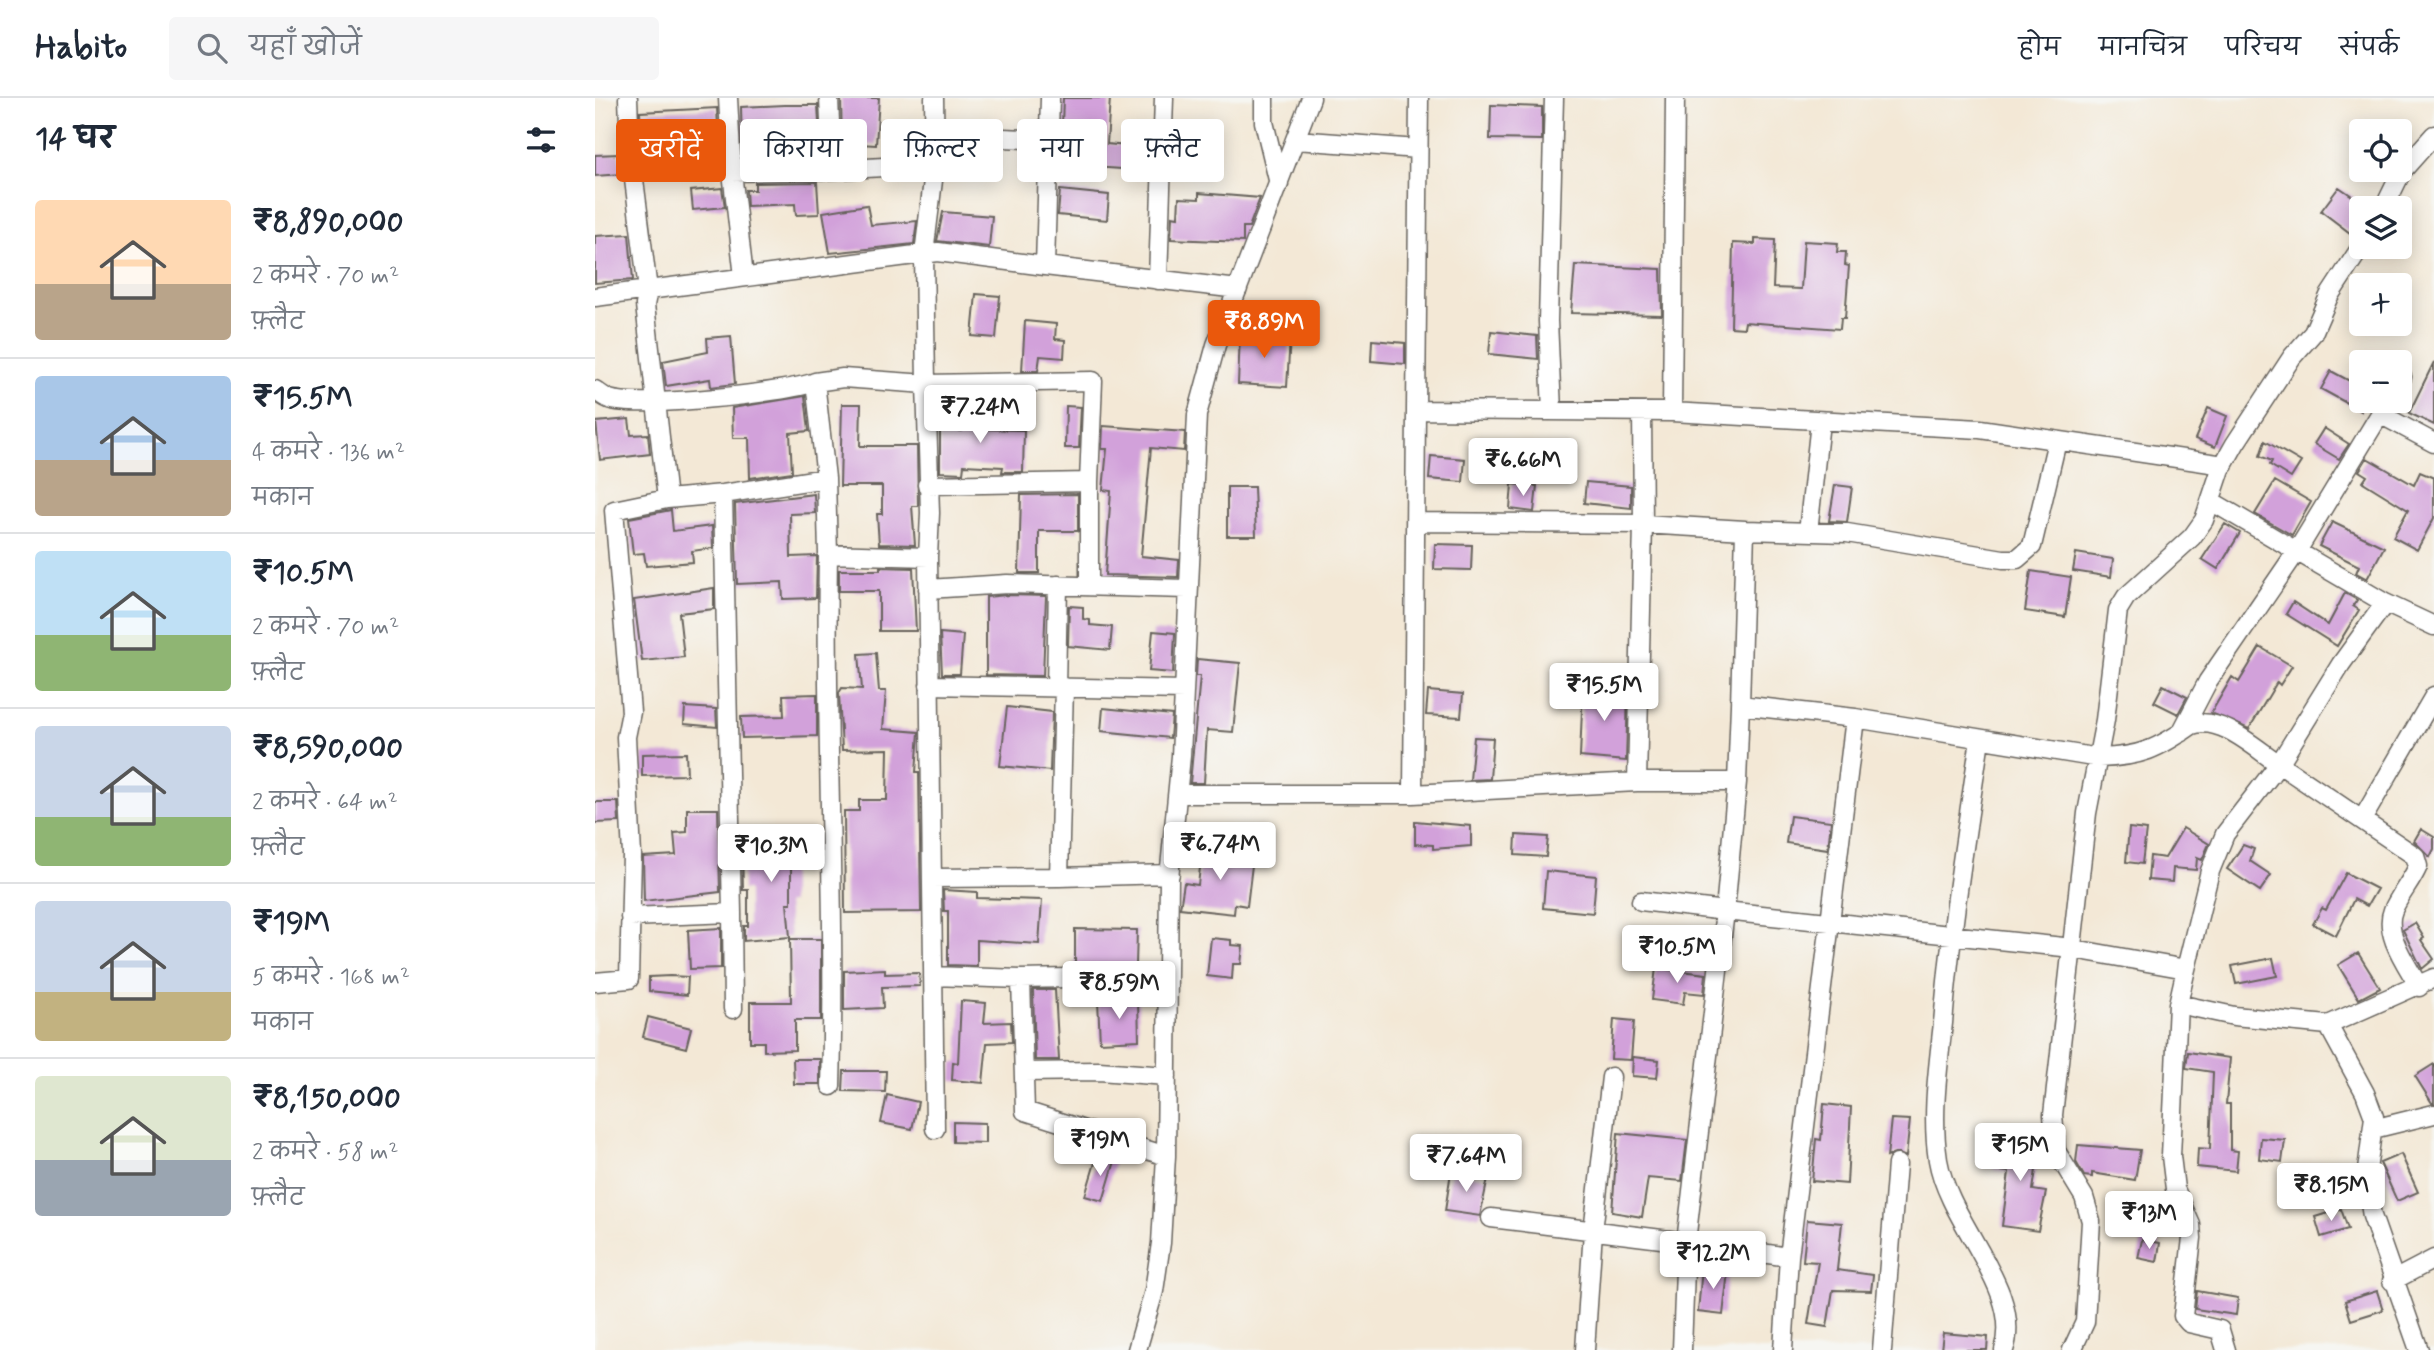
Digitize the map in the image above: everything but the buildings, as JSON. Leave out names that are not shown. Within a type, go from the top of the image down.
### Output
[{"type":"street","points":[[628,98],[629,148],[648,290],[645,305],[667,499]]},
{"type":"street","points":[[728,98],[732,172],[744,277]]},
{"type":"street","points":[[829,98],[830,119]]},
{"type":"street","points":[[934,98],[935,119]]},
{"type":"street","points":[[1050,98],[1050,119]]},
{"type":"street","points":[[1159,280],[1164,98]]},
{"type":"street","points":[[1263,98],[1264,122],[1279,184]]},
{"type":"street","points":[[1137,1350],[1154,1291],[1166,1156],[1166,976],[1170,874],[1178,794],[1197,415],[1216,345],[1311,98]]},
{"type":"street","points":[[1413,794],[1419,98]]},
{"type":"street","points":[[1552,411],[1548,321],[1554,98]]},
{"type":"street","points":[[1672,412],[1675,98]]},
{"type":"street","points":[[2390,196],[2402,171],[2434,135]]},
{"type":"street","points":[[1296,140],[1418,149]]},
{"type":"street","points":[[732,172],[740,172]]},
{"type":"street","points":[[934,182],[924,254],[927,485],[930,513],[928,589],[935,1129]]},
{"type":"street","points":[[1045,266],[1048,182]]},
{"type":"street","points":[[595,297],[938,252],[1238,289]]},
{"type":"street","points":[[2072,1350],[2085,1322],[2091,1221],[2084,1197],[2056,1151],[2053,1134],[2070,948],[2087,813],[2099,758],[2118,610],[2126,597],[2192,537],[2204,520],[2224,465],[2292,357],[2313,333],[2329,296],[2353,259]]},
{"type":"street","points":[[595,390],[610,399],[657,401],[729,396],[843,378],[926,384],[1093,381],[1089,586]]},
{"type":"street","points":[[815,382],[826,478],[828,554],[829,894],[834,970],[831,1086]]},
{"type":"street","points":[[1416,410],[1672,412],[1980,429],[2224,465]]},
{"type":"street","points":[[1637,782],[1643,524],[1641,412]]},
{"type":"street","points":[[2181,733],[2208,681],[2297,551],[2380,413]]},
{"type":"street","points":[[2392,413],[2434,443]]},
{"type":"street","points":[[1808,532],[1819,422]]},
{"type":"street","points":[[1416,522],[1643,524],[1846,533],[2003,559],[2018,559],[2032,546],[2057,441]]},
{"type":"street","points":[[595,982],[629,979],[632,855],[626,737],[631,712],[614,510],[667,499],[723,494],[826,478]]},
{"type":"street","points":[[927,485],[1090,482]]},
{"type":"street","points":[[723,494],[733,1009]]},
{"type":"street","points":[[2211,501],[2385,603],[2434,626]]},
{"type":"street","points":[[1682,1350],[1686,1242],[1725,911],[1737,782],[1745,530]]},
{"type":"street","points":[[828,554],[928,557]]},
{"type":"street","points":[[928,589],[1058,585],[1187,589]]},
{"type":"street","points":[[1058,585],[1059,877]]},
{"type":"street","points":[[2226,1350],[2220,1329],[2189,1323],[2183,1316],[2192,1238],[2191,1225],[2172,1175],[2178,1004],[2210,871],[2225,834],[2279,764],[2341,664],[2385,603]]},
{"type":"street","points":[[929,685],[1184,690]]},
{"type":"street","points":[[2362,820],[2434,696]]},
{"type":"street","points":[[1740,705],[1855,718],[2099,758],[2130,757],[2146,753],[2201,722],[2218,724],[2411,852],[2417,861],[2416,871],[2393,910],[2391,924],[2395,940],[2427,982],[2328,1025],[2234,1016],[2178,1004]]},
{"type":"street","points":[[1783,1350],[1789,1257],[1855,718]]},
{"type":"street","points":[[1980,739],[1951,935],[1934,1114],[1938,1161],[1948,1197],[2007,1309],[2009,1334],[2004,1350]]},
{"type":"street","points":[[1178,794],[1413,794],[1637,782],[1737,782]]},
{"type":"street","points":[[932,878],[1170,874]]},
{"type":"street","points":[[1641,901],[2070,948],[2186,969]]},
{"type":"street","points":[[630,917],[732,913]]},
{"type":"street","points":[[933,976],[1021,979],[1166,976]]},
{"type":"street","points":[[1021,979],[1025,1111],[1166,1156]]},
{"type":"street","points":[[2328,1025],[2370,1105],[2373,1129],[2367,1160],[2368,1197],[2392,1281],[2411,1321],[2419,1350]]},
{"type":"street","points":[[1024,1072],[1099,1071],[1167,1076]]},
{"type":"street","points":[[1585,1350],[1593,1231],[1611,1077]]},
{"type":"street","points":[[2373,1129],[2434,1114]]},
{"type":"street","points":[[1882,1350],[1898,1164]]},
{"type":"street","points":[[1491,1218],[1789,1257]]},
{"type":"street","points":[[2392,1281],[2434,1258]]}]
